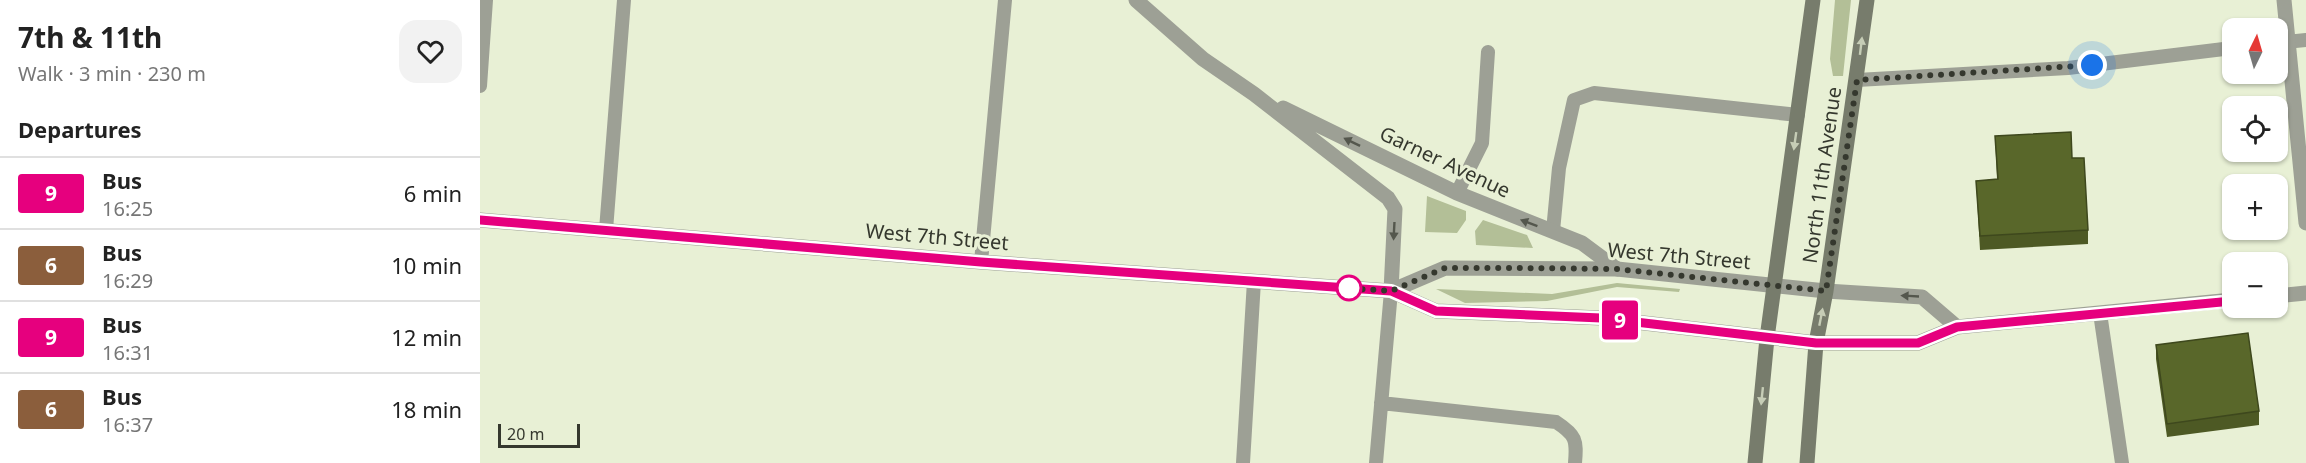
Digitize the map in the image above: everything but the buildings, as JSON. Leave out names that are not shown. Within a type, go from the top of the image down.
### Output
[{"type":"main road","name":"North 11th Avenue","points":[[1755,463],[1767,338],[1813,0]]},
{"type":"main road","name":"North 11th Avenue","points":[[1807,463],[1816,343],[1826,291],[1857,80],[1866,0]]},
{"type":"street","name":"Garner Avenue","points":[[1136,0],[1203,59],[1254,94],[1388,198],[1395,209],[1391,291]]},
{"type":"street","points":[[2284,0],[2284,18]]},
{"type":"street","points":[[2288,81],[2306,223]]},
{"type":"street","name":"Garner Avenue","points":[[1254,94],[1457,193],[1582,243],[1617,269]]},
{"type":"street","name":"West 7th Street","points":[[480,220],[981,262],[1391,291],[1436,311],[1601,318],[1816,343],[1918,343],[1957,327],[2222,301]]},
{"type":"street","name":"West 7th Street","points":[[1391,291],[1445,268],[1617,269],[1826,291],[1922,297],[1957,327]]},
{"type":"street","points":[[2288,294],[2306,292]]},
{"type":"lane","points":[[606,231],[624,0]]},
{"type":"lane","points":[[981,262],[1005,0]]},
{"type":"lane","points":[[480,86],[484,7]]},
{"type":"lane","points":[[2288,42],[2306,40]]},
{"type":"lane","points":[[1857,80],[2068,68],[2222,49]]},
{"type":"lane","points":[[1457,193],[1482,142],[1488,52]]},
{"type":"lane","points":[[1553,231],[1559,168],[1574,100],[1594,93],[1798,115]]},
{"type":"lane","points":[[1243,463],[1254,281]]},
{"type":"lane","points":[[1376,463],[1391,291]]},
{"type":"lane","points":[[2100,313],[2122,463]]},
{"type":"lane","points":[[1381,404],[1556,422],[1570,430],[1577,443],[1575,463]]},
{"type":"green space","points":[[1835,0],[1851,0],[1843,76],[1833,76],[1830,59]]},
{"type":"green space","points":[[1427,196],[1466,211],[1466,220],[1457,233],[1425,232]]},
{"type":"green space","points":[[1483,220],[1527,235],[1533,248],[1476,245],[1475,231]]},
{"type":"green space","points":[[1617,283],[1680,289],[1679,292],[1617,287],[1547,301],[1465,303],[1436,289],[1552,294]]},
{"type":"bus line","name":"9","points":[[480,220],[981,262],[1391,291],[1436,311],[1601,318],[1816,343],[1918,343],[1957,327],[2222,302]]},
{"type":"route","points":[[1349,288],[1345,288],[1391,291],[1445,268],[1515,268],[1617,269],[1826,291],[1857,80],[2092,65]]}]
